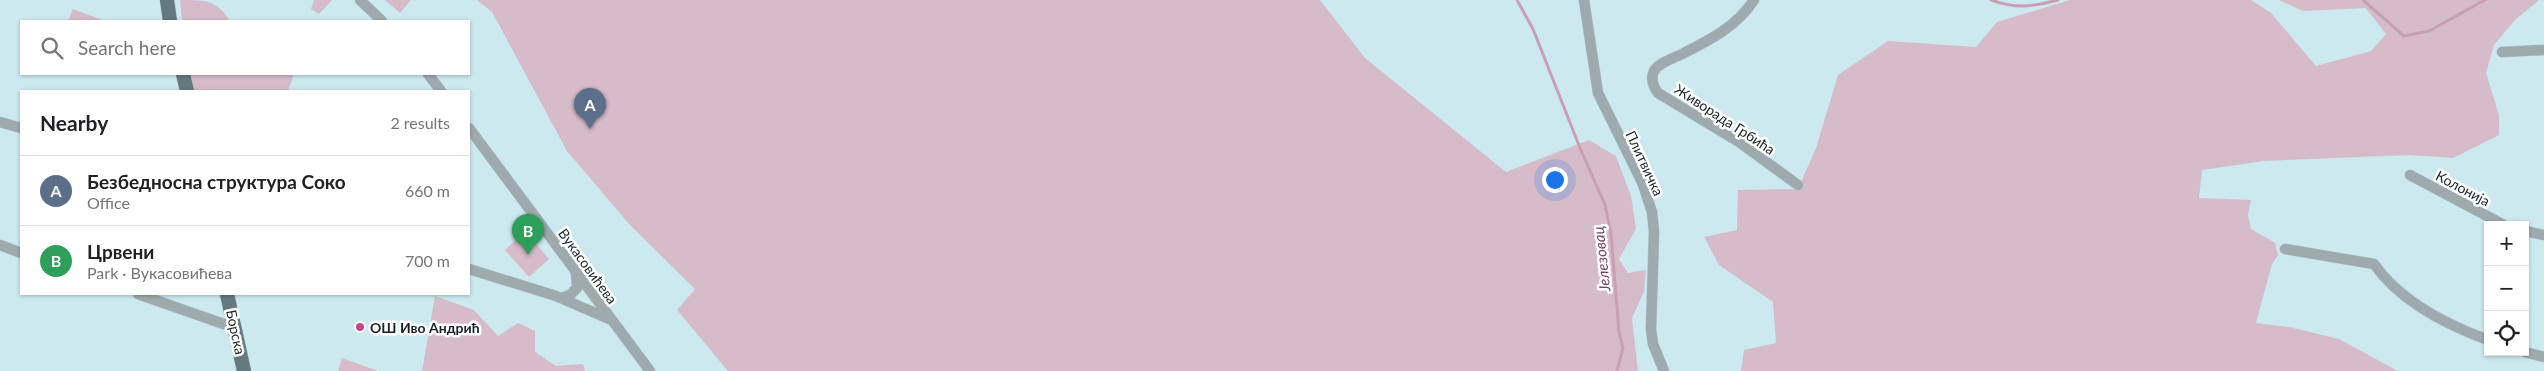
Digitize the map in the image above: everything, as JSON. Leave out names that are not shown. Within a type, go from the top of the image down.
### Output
[{"type":"main road","points":[[167,0],[170,20]]},
{"type":"main road","points":[[183,75],[186,90]]},
{"type":"main road","name":"Борска","points":[[228,295],[244,371]]},
{"type":"street","points":[[360,0],[381,20]]},
{"type":"street","name":"Плитвичка","points":[[1584,0],[1600,98],[1633,162],[1652,212],[1654,232],[1651,329],[1653,344],[1664,371]]},
{"type":"street","name":"Живорада Грбића","points":[[1754,0],[1733,24],[1716,36],[1660,65],[1653,74],[1653,85],[1658,92],[1739,142],[1798,185]]},
{"type":"street","points":[[2502,52],[2544,50]]},
{"type":"street","points":[[429,75],[440,90]]},
{"type":"street","points":[[0,122],[20,128]]},
{"type":"street","name":"Вукасовићева","points":[[470,129],[603,305],[609,319],[650,371]]},
{"type":"street","name":"Колонија","points":[[2410,175],[2496,221]]},
{"type":"street","name":"Колонија","points":[[2473,204],[2505,221]]},
{"type":"street","points":[[0,245],[20,253]]},
{"type":"street","points":[[2285,249],[2374,264],[2387,280],[2411,300],[2448,323],[2484,338]]},
{"type":"street","points":[[470,269],[562,298],[609,319]]},
{"type":"street","points":[[562,298],[570,295],[577,288],[576,270]]},
{"type":"street","points":[[141,295],[235,328]]},
{"type":"street","points":[[2529,353],[2544,357]]},
{"type":"shaded area","points":[[180,0],[204,1],[215,5],[229,20],[182,20]]},
{"type":"shaded area","points":[[314,0],[332,0],[319,14],[311,9]]},
{"type":"shaded area","points":[[385,0],[411,0],[400,13]]},
{"type":"shaded area","points":[[477,0],[1320,0],[1365,58],[1506,172],[1589,140],[1616,156],[1631,196],[1636,229],[1619,259],[1628,273],[1646,270],[1644,292],[1632,318],[1638,371],[728,371],[677,310],[695,289],[630,225],[567,151],[492,12]]},
{"type":"shaded area","points":[[2070,0],[2251,0],[2271,13],[2316,66],[2371,51],[2386,34],[2366,8],[2303,11],[2279,0],[2539,0],[2515,20],[2494,45],[2486,73],[2499,115],[2499,135],[2453,158],[2408,155],[2264,161],[2202,170],[2199,198],[2251,200],[2248,215],[2251,229],[2275,243],[2278,255],[2272,264],[2256,323],[2289,327],[2339,339],[2398,371],[1741,371],[1744,350],[1776,343],[1773,302],[1719,265],[1704,237],[1737,230],[1738,190],[1798,189],[1816,148],[1838,75],[1888,41],[1976,47],[1997,22]]},
{"type":"shaded area","points":[[73,9],[102,20],[68,20]]},
{"type":"shaded area","points":[[190,75],[294,75],[288,90],[194,90]]},
{"type":"shaded area","points":[[525,231],[549,259],[529,277],[505,250]]},
{"type":"shaded area","points":[[435,296],[474,310],[498,336],[518,323],[535,331],[535,352],[556,366],[583,364],[585,371],[422,371]]},
{"type":"shaded area","points":[[342,358],[378,371],[338,371]]},
{"type":"waterway","name":"Јелезовац","points":[[1517,0],[1533,29],[1580,148],[1605,205],[1611,234],[1619,332],[1623,348],[1617,371]]},
{"type":"waterway","points":[[1991,0],[2017,6],[2058,0]]},
{"type":"waterway","points":[[2363,0],[2404,36],[2429,31],[2485,0]]},
{"type":"place","name":"Безбедносна структура Соко","points":[[590,129]]},
{"type":"place","name":"Црвени","points":[[528,255]]},
{"type":"place","name":"ОШ Иво Андрић","points":[[360,327]]}]
